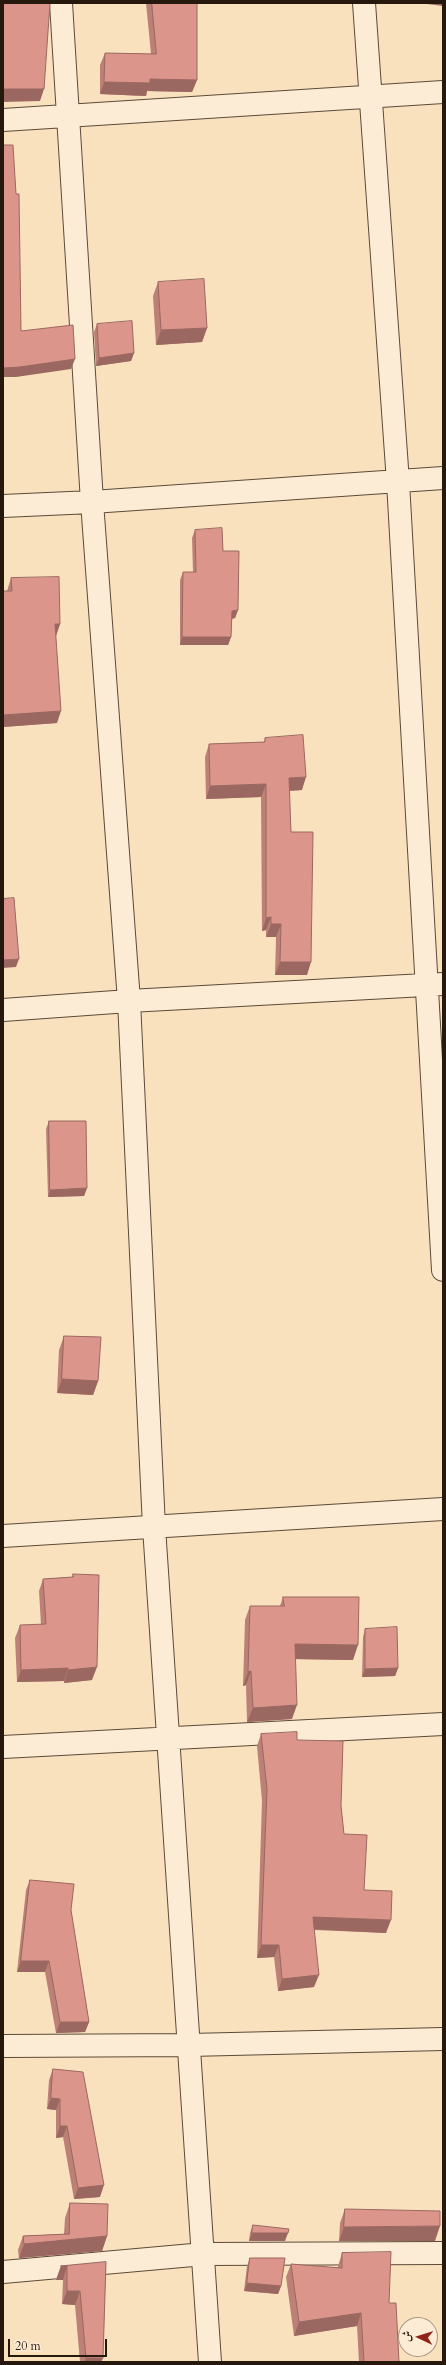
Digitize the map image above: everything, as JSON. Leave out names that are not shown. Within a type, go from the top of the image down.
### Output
[{"type":"street","points":[[61,3],[92,502],[129,1001],[154,1527],[167,1738],[204,2254],[210,2362]]},
{"type":"street","points":[[364,3],[435,984],[443,1270]]},
{"type":"street","points":[[3,120],[443,92]]},
{"type":"street","points":[[3,506],[92,502],[443,478]]},
{"type":"street","points":[[3,1010],[129,1001],[435,984]]},
{"type":"street","points":[[3,1536],[443,1509]]},
{"type":"street","points":[[3,1746],[443,1724]]},
{"type":"street","points":[[3,2046],[189,2045],[443,2040]]},
{"type":"street","points":[[3,2272],[204,2254],[443,2253]]},
{"type":"building","points":[[3,3],[50,3],[44,89],[3,89]]},
{"type":"building","points":[[152,3],[197,3],[197,80],[150,79],[150,83],[104,82],[105,53],[156,54]]},
{"type":"building","points":[[3,145],[13,145],[16,194],[19,194],[21,331],[73,325],[75,359],[3,368]]},
{"type":"building","points":[[204,279],[207,328],[161,330],[158,282]]},
{"type":"building","points":[[132,321],[134,353],[99,358],[97,324]]},
{"type":"building","points":[[222,528],[223,551],[239,551],[238,610],[232,611],[231,637],[182,637],[183,572],[196,572],[195,530]]},
{"type":"building","points":[[59,577],[60,624],[55,624],[61,711],[3,715],[3,591],[12,591],[11,578]]},
{"type":"building","points":[[303,735],[306,777],[289,778],[291,832],[313,832],[311,962],[280,962],[281,924],[271,924],[271,917],[266,918],[266,784],[210,786],[209,744],[265,742],[265,738]]},
{"type":"building","points":[[14,898],[19,959],[3,960],[3,899]]},
{"type":"building","points":[[49,1121],[86,1121],[87,1188],[50,1190]]},
{"type":"building","points":[[64,1336],[101,1337],[98,1381],[62,1379]]},
{"type":"building","points":[[73,1574],[99,1575],[97,1667],[68,1670],[68,1668],[21,1670],[20,1625],[46,1624],[43,1579],[73,1577]]},
{"type":"building","points":[[283,1597],[359,1597],[358,1645],[295,1644],[297,1705],[253,1708],[251,1671],[248,1672],[250,1606],[284,1606]]},
{"type":"building","points":[[397,1627],[398,1668],[365,1669],[365,1629]]},
{"type":"building","points":[[297,1732],[297,1740],[343,1741],[341,1806],[344,1834],[367,1835],[364,1890],[392,1891],[391,1920],[313,1917],[319,1975],[282,1979],[279,1945],[261,1945],[267,1789],[261,1734]]},
{"type":"building","points":[[30,1880],[74,1884],[71,1910],[89,2022],[60,2022],[49,1961],[21,1961]]},
{"type":"building","points":[[53,2069],[83,2072],[104,2185],[78,2188],[67,2126],[60,2126],[60,2099],[51,2098]]},
{"type":"building","points":[[70,2203],[108,2204],[107,2236],[24,2244],[23,2236],[69,2234]]},
{"type":"building","points":[[345,2209],[440,2211],[440,2226],[344,2227]]},
{"type":"building","points":[[253,2225],[289,2229],[288,2233],[252,2233]]},
{"type":"building","points":[[391,2252],[389,2303],[396,2303],[399,2362],[364,2362],[361,2313],[299,2322],[291,2264],[342,2268],[342,2253]]},
{"type":"building","points":[[250,2258],[285,2258],[281,2286],[247,2283]]},
{"type":"building","points":[[106,2262],[103,2358],[86,2358],[80,2291],[67,2291],[67,2266],[61,2266]]}]
